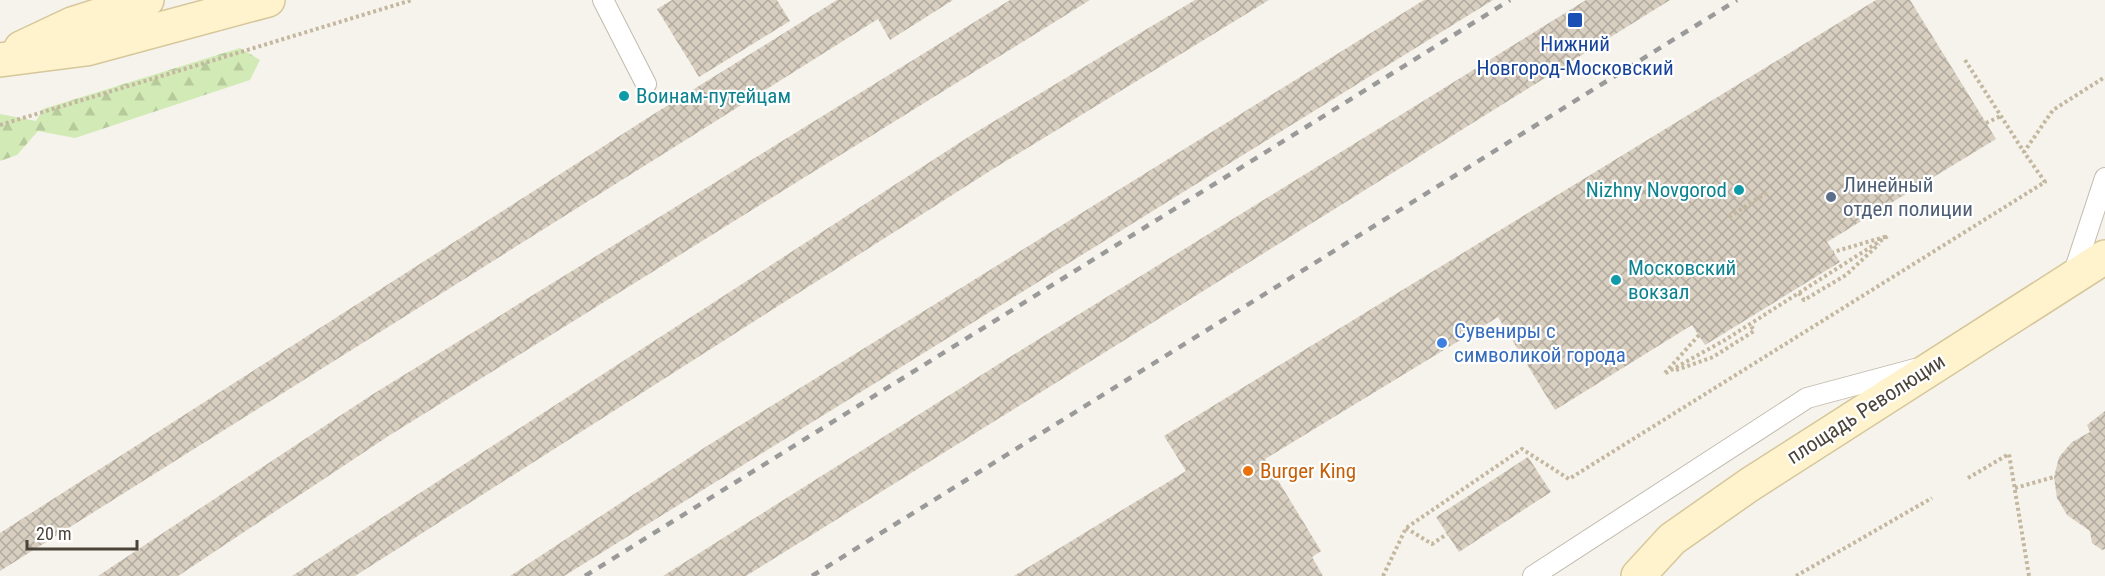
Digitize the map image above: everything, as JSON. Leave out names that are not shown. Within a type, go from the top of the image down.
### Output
[{"type":"main road","points":[[0,59],[72,24],[147,0]]},
{"type":"main road","points":[[0,59],[86,50],[268,0]]},
{"type":"main road","name":"площадь Революции","points":[[1638,576],[1672,539],[1749,485],[2105,257]]},
{"type":"lane","points":[[603,0],[646,84]]},
{"type":"lane","points":[[2072,278],[2105,178]]},
{"type":"lane","points":[[1533,576],[1807,398],[1938,362]]},
{"type":"path","points":[[0,125],[412,0]]},
{"type":"path","points":[[1383,576],[1406,528],[1522,450],[1569,479],[2045,182],[1965,60]]},
{"type":"path","points":[[2024,152],[2053,110],[2105,77]]},
{"type":"path","points":[[1986,123],[2001,116]]},
{"type":"path","points":[[1729,218],[1769,191]]},
{"type":"path","points":[[1833,252],[1888,236]]},
{"type":"path","points":[[1799,293],[1804,300],[1846,275],[1888,236]]},
{"type":"path","points":[[1664,374],[1750,324],[1783,300],[1799,293],[1888,236]]},
{"type":"path","points":[[1664,374],[1713,357],[1754,331],[1750,324]]},
{"type":"path","points":[[1664,374],[1699,335]]},
{"type":"path","points":[[1968,478],[2009,454],[2029,576]]},
{"type":"path","points":[[2015,488],[2054,477]]},
{"type":"path","points":[[1796,576],[1932,498]]},
{"type":"path","points":[[1406,528],[1432,544],[1447,534]]},
{"type":"green space","points":[[240,48],[260,60],[250,80],[75,138],[38,131],[17,155],[0,161],[0,114],[36,121],[43,109]]},
{"type":"building","points":[[672,0],[777,0],[790,21],[699,77],[657,9]]},
{"type":"building","points":[[837,0],[953,0],[890,40],[878,19],[0,571],[0,533],[657,112]]},
{"type":"building","points":[[1010,0],[1090,0],[390,435],[178,576],[98,576],[370,396]]},
{"type":"building","points":[[1195,0],[1269,0],[993,169],[355,576],[292,576],[973,134]]},
{"type":"building","points":[[1424,0],[1493,0],[564,576],[510,576],[707,446]]},
{"type":"building","points":[[1586,0],[1670,0],[746,576],[663,576],[1002,362]]},
{"type":"building","name":"Nizhny Novgorod","points":[[1876,0],[1910,0],[1996,139],[1827,242],[1840,262],[1705,345],[1692,325],[1555,410],[1498,317],[1265,459],[1321,551],[1312,557],[1323,576],[1014,576],[1186,471],[1164,436]]},
{"type":"building","points":[[2105,411],[2105,549],[2102,550],[2092,543],[2090,531],[2067,515],[2057,498],[2054,477],[2059,457],[2072,442],[2090,432],[2087,425]]},
{"type":"building","points":[[1528,457],[1551,492],[1459,552],[1436,517]]},
{"type":"railway","points":[[585,576],[1510,0]]},
{"type":"railway","points":[[812,576],[1737,0]]},
{"type":"place","name":"Нижний Новгород-Московский","points":[[1575,20]]},
{"type":"place","name":"Воинам-путейцам","points":[[624,96]]},
{"type":"place","name":"Nizhny Novgorod","points":[[1739,190]]},
{"type":"place","name":"Линейный отдел полиции","points":[[1831,197]]},
{"type":"place","name":"Московский вокзал","points":[[1616,280]]},
{"type":"place","name":"Сувениры с символикой города","points":[[1442,343]]},
{"type":"place","name":"Burger King","points":[[1248,471]]}]
